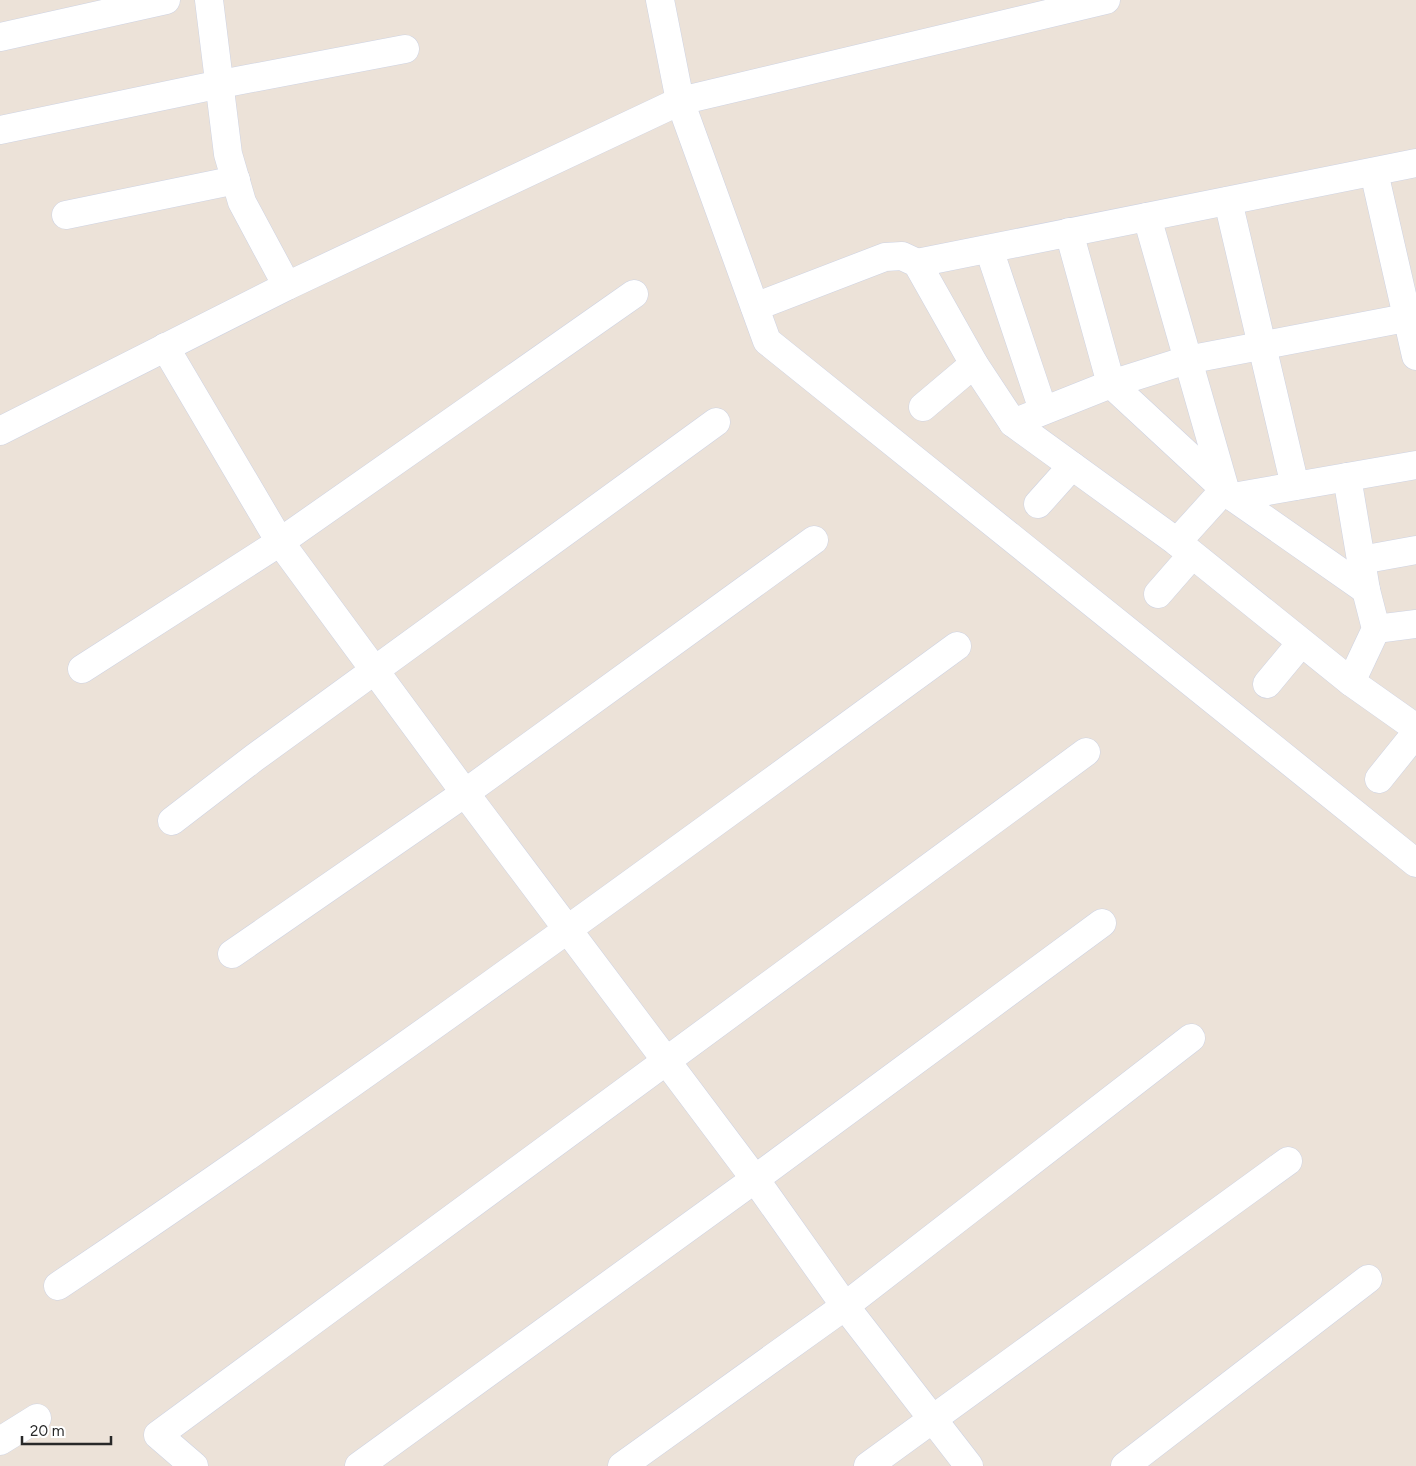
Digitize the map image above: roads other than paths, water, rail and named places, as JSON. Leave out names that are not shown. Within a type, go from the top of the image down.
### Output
[{"type":"street","points":[[0,37],[166,0]]},
{"type":"street","points":[[209,0],[221,84],[228,154],[242,202],[287,286]]},
{"type":"street","points":[[660,0],[680,101],[767,341],[1416,863]]},
{"type":"street","points":[[0,431],[287,286],[680,101],[1106,0]]},
{"type":"street","points":[[0,130],[221,84],[405,49]]},
{"type":"street","points":[[917,263],[1416,163]]},
{"type":"street","points":[[1374,172],[1411,317],[1416,356]]},
{"type":"street","points":[[66,214],[236,180]]},
{"type":"street","points":[[1228,201],[1296,486]]},
{"type":"street","points":[[1147,217],[1187,360],[1229,493]]},
{"type":"street","points":[[1069,232],[1111,384],[1229,493],[1366,590]]},
{"type":"street","points":[[989,249],[1043,410]]},
{"type":"street","points":[[755,307],[885,257],[902,256],[917,263],[974,364],[1013,423],[1184,548],[1351,682],[1414,725],[1379,779]]},
{"type":"street","points":[[82,669],[280,542],[634,294]]},
{"type":"street","points":[[1013,423],[1111,384],[1187,360],[1411,317]]},
{"type":"street","points":[[165,347],[280,542],[465,793],[756,1179],[845,1306],[969,1466]]},
{"type":"street","points":[[923,407],[974,364]]},
{"type":"street","points":[[172,821],[254,758],[716,422]]},
{"type":"street","points":[[1158,594],[1184,548],[1229,493],[1296,486],[1416,465]]},
{"type":"street","points":[[1038,504],[1072,466]]},
{"type":"street","points":[[1347,477],[1366,590],[1376,630],[1351,682]]},
{"type":"street","points":[[232,954],[465,793],[814,540]]},
{"type":"street","points":[[1361,560],[1416,550]]},
{"type":"street","points":[[1376,630],[1416,624]]},
{"type":"street","points":[[1267,684],[1301,642]]},
{"type":"street","points":[[58,1286],[181,1204],[568,930],[957,646]]},
{"type":"street","points":[[194,1466],[158,1434],[1086,752]]},
{"type":"street","points":[[360,1466],[756,1179],[1102,923]]},
{"type":"street","points":[[622,1466],[845,1306],[1191,1038]]},
{"type":"street","points":[[868,1466],[1288,1161]]},
{"type":"street","points":[[1125,1466],[1368,1279]]},
{"type":"street","points":[[0,1441],[37,1418]]}]
